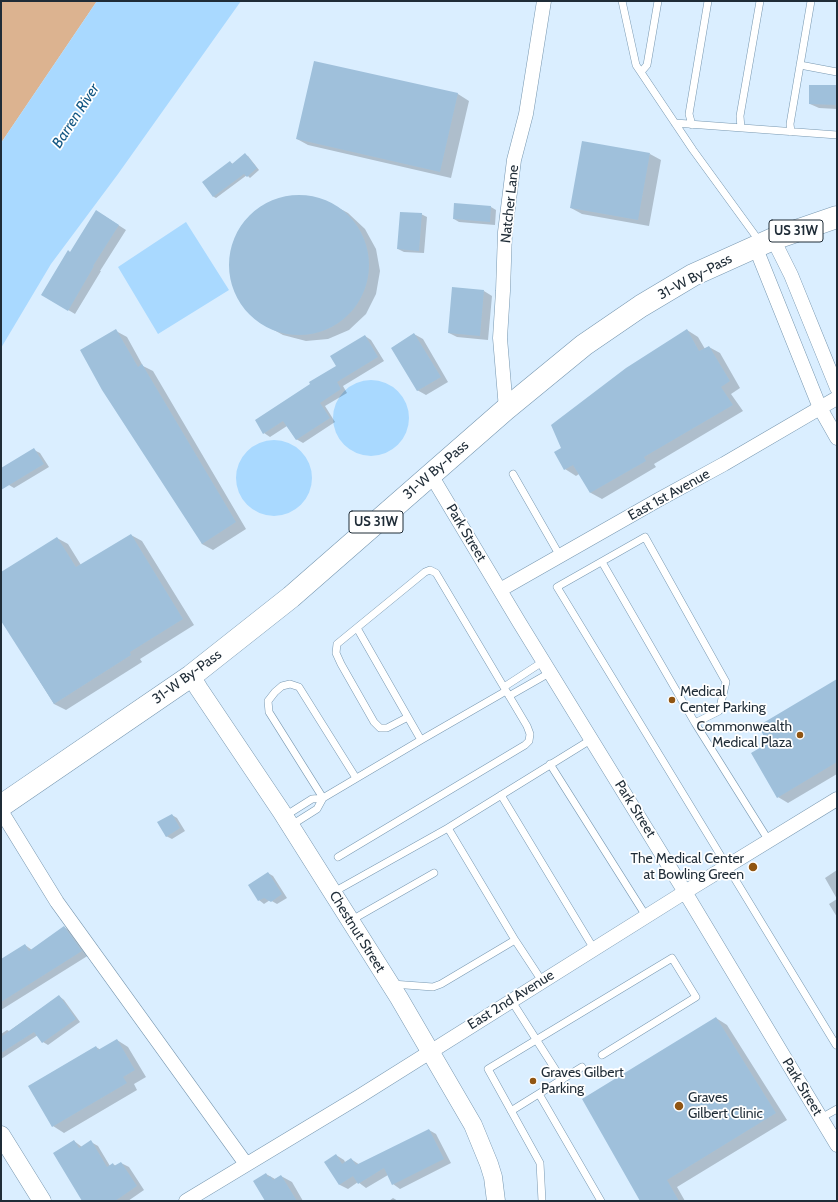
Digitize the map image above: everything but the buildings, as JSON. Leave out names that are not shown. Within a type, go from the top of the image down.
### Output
[{"type":"main road","name":"31-W By-Pass","points":[[1,806],[191,676],[291,597],[506,409],[584,345],[641,306],[694,275],[763,243],[837,217]]},
{"type":"street","name":"Natcher Lane","points":[[506,409],[500,338],[505,232],[514,160],[526,114],[544,1]]},
{"type":"street","points":[[763,243],[791,275],[837,388]]},
{"type":"street","points":[[763,243],[820,408],[837,438]]},
{"type":"street","name":"East 1st Avenue","points":[[500,590],[724,464],[837,398]]},
{"type":"street","name":"Park Street","points":[[431,475],[837,1145]]},
{"type":"street","name":"Chestnut Street","points":[[191,676],[287,821],[390,984],[472,1125],[484,1150],[493,1178],[496,1201]]},
{"type":"street","name":"East 2nd Avenue","points":[[186,1201],[360,1096],[429,1051],[837,799]]},
{"type":"street","points":[[1,811],[57,902],[246,1164]]},
{"type":"street","points":[[1,1135],[42,1201]]},
{"type":"lane","points":[[622,1],[636,65],[692,150],[763,243]]},
{"type":"lane","points":[[641,72],[647,65],[658,1]]},
{"type":"lane","points":[[692,125],[689,114],[708,1]]},
{"type":"lane","points":[[741,128],[740,116],[760,1]]},
{"type":"lane","points":[[791,132],[790,124],[811,1]]},
{"type":"lane","points":[[800,65],[837,72]]},
{"type":"lane","points":[[675,124],[837,135]]},
{"type":"lane","points":[[513,474],[560,556]]},
{"type":"lane","points":[[695,723],[719,710],[726,682],[645,537],[557,587],[837,1045]]},
{"type":"lane","points":[[602,562],[695,723],[769,841]]},
{"type":"lane","points":[[338,857],[525,745],[529,741],[530,734],[527,726],[436,573],[430,570],[425,572],[337,644],[336,653],[341,664],[374,722],[380,728],[388,728],[408,717]]},
{"type":"lane","points":[[357,628],[421,740]]},
{"type":"lane","points":[[506,691],[547,667]]},
{"type":"lane","points":[[287,821],[312,799],[323,798],[547,667]]},
{"type":"lane","points":[[323,798],[269,712],[268,701],[282,686],[290,684],[298,687],[356,778]]},
{"type":"lane","points":[[332,893],[448,828],[592,739]]},
{"type":"lane","points":[[550,764],[646,916]]},
{"type":"lane","points":[[501,795],[594,949]]},
{"type":"lane","points":[[287,821],[317,809],[323,798]]},
{"type":"lane","points":[[448,828],[515,940],[542,981]]},
{"type":"lane","points":[[350,921],[434,873]]},
{"type":"lane","points":[[390,984],[433,987],[515,940]]},
{"type":"lane","points":[[542,1201],[540,1163],[488,1069],[672,958],[696,997],[602,1055]]},
{"type":"lane","points":[[511,1000],[562,1080]]},
{"type":"lane","points":[[511,1110],[582,1067]]},
{"type":"lane","points":[[539,1094],[601,1201]]},
{"type":"lane","points":[[821,1118],[837,1109]]},
{"type":"shaded area","points":[[1,1],[97,1],[1,143]]},
{"type":"water","name":"Barren River","points":[[97,1],[241,1],[118,174],[51,264],[1,348],[1,143]]},
{"type":"water","points":[[186,222],[229,290],[158,334],[118,267]]},
{"type":"water","points":[[371,380],[386,383],[398,391],[406,403],[409,418],[406,433],[398,445],[386,453],[371,456],[356,453],[344,445],[336,433],[333,418],[336,403],[344,391],[356,383]]},
{"type":"water","points":[[274,440],[289,443],[301,451],[309,463],[312,478],[309,493],[301,505],[289,513],[274,516],[259,513],[247,505],[239,493],[236,478],[239,463],[247,451],[259,443]]},
{"type":"place","name":"Medical Center Parking","points":[[672,700]]},
{"type":"place","name":"Commonwealth Medical Plaza","points":[[800,735]]},
{"type":"place","name":"The Medical Center at Bowling Green","points":[[753,867]]},
{"type":"place","name":"Graves Gilbert Parking","points":[[533,1081]]},
{"type":"place","name":"Graves Gilbert Clinic","points":[[679,1106]]}]
